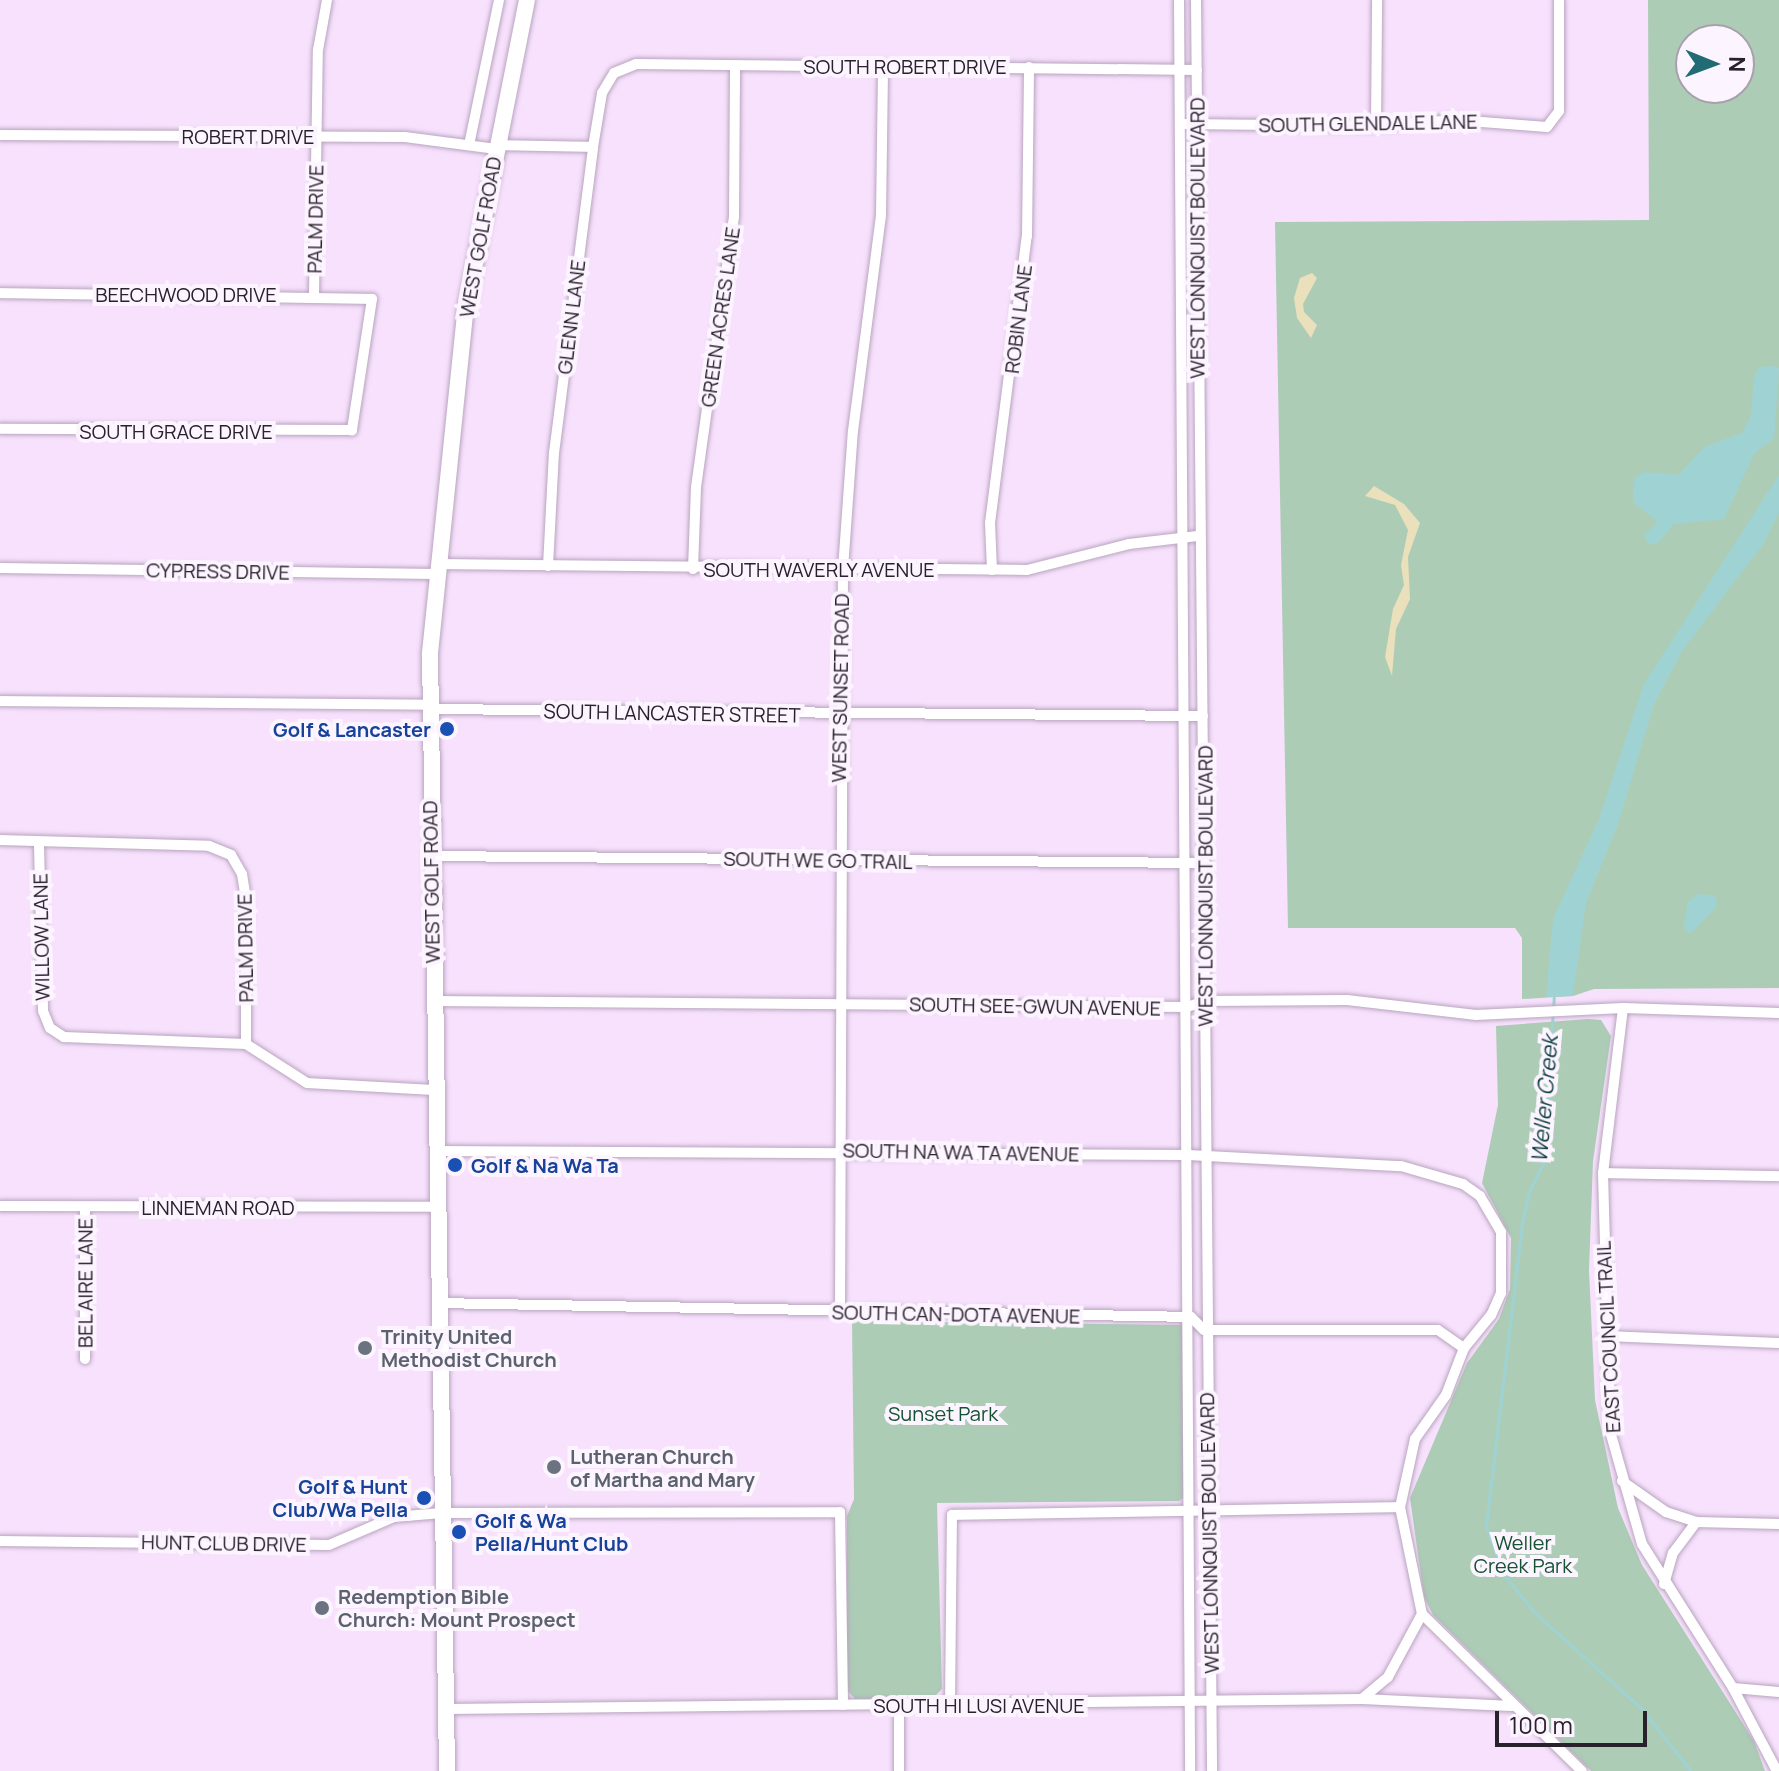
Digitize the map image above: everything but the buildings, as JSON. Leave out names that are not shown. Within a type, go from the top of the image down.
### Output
[{"type":"main road","name":"WEST GOLF ROAD","points":[[447,1771],[428,707],[436,569],[465,313],[527,0]]},
{"type":"street","name":"PALM DRIVE","points":[[314,295],[318,50],[327,0]]},
{"type":"street","name":"WEST GOLF ROAD","points":[[469,145],[499,0]]},
{"type":"street","name":"WEST LONNQUIST BOULEVARD","points":[[1179,0],[1180,537],[1185,717],[1191,1317],[1190,1771]]},
{"type":"street","name":"WEST LONNQUIST BOULEVARD","points":[[1196,0],[1198,536],[1203,716],[1207,1160],[1204,1330],[1212,1771]]},
{"type":"street","points":[[1376,126],[1377,0]]},
{"type":"street","name":"SOUTH GLENDALE LANE","points":[[1180,124],[1376,126],[1456,120],[1547,127],[1554,123],[1559,0]]},
{"type":"street","name":"SOUTH ROBERT DRIVE","points":[[614,73],[636,64],[1197,70]]},
{"type":"street","name":"GREEN ACRES LANE","points":[[693,569],[696,487],[734,217],[735,65]]},
{"type":"street","name":"WEST SUNSET ROAD","points":[[840,1312],[838,861],[843,569],[851,445],[881,215],[883,66]]},
{"type":"street","name":"ROBIN LANE","points":[[992,570],[990,523],[1027,236],[1029,67]]},
{"type":"street","name":"GLENN LANE","points":[[548,566],[556,438],[593,147],[602,93],[614,73]]},
{"type":"street","name":"ROBERT DRIVE","points":[[0,135],[405,137],[496,147],[593,147]]},
{"type":"street","name":"BEECHWOOD DRIVE","points":[[0,293],[314,295],[372,299],[352,430]]},
{"type":"street","name":"SOUTH GRACE DRIVE","points":[[0,429],[352,430]]},
{"type":"street","name":"SOUTH WAVERLY AVENUE","points":[[436,569],[548,566],[693,569],[1051,568],[1129,544],[1198,536]]},
{"type":"street","name":"CYPRESS DRIVE","points":[[0,568],[436,569]]},
{"type":"street","name":"SOUTH LANCASTER STREET","points":[[0,701],[839,715],[1203,716]]},
{"type":"street","points":[[0,840],[39,845]]},
{"type":"street","name":"PALM DRIVE","points":[[39,845],[209,846],[231,855],[242,874],[246,899],[246,1044]]},
{"type":"street","name":"WILLOW LANE","points":[[39,845],[43,1011],[50,1028],[82,1041],[246,1044]]},
{"type":"street","name":"SOUTH WE GO TRAIL","points":[[430,856],[1205,863]]},
{"type":"street","name":"SOUTH SEE-GWUN AVENUE","points":[[432,1001],[1187,1007],[1205,1001],[1347,1000],[1476,1015],[1623,1008],[1779,1013]]},
{"type":"street","name":"EAST COUNCIL TRAIL","points":[[1623,1008],[1603,1173],[1605,1336],[1610,1431],[1642,1544],[1664,1584],[1733,1688],[1777,1771]]},
{"type":"street","points":[[246,1044],[307,1083],[327,1088],[434,1090]]},
{"type":"street","name":"SOUTH NA WA TA AVENUE","points":[[435,1151],[840,1150],[1188,1155],[1207,1160],[1401,1166],[1444,1176],[1480,1196],[1501,1232],[1503,1271],[1491,1315],[1464,1348]]},
{"type":"street","points":[[1603,1173],[1779,1176]]},
{"type":"street","name":"LINNEMAN ROAD","points":[[0,1206],[435,1207]]},
{"type":"street","name":"BEL AIRE LANE","points":[[85,1207],[85,1359]]},
{"type":"street","name":"SOUTH CAN-DOTA AVENUE","points":[[437,1303],[1191,1317]]},
{"type":"street","points":[[1191,1317],[1204,1330],[1438,1330],[1464,1348],[1446,1395],[1415,1439],[1400,1507],[1422,1614],[1512,1706],[1582,1771]]},
{"type":"street","points":[[1605,1336],[1779,1343]]},
{"type":"street","points":[[1622,1481],[1666,1512],[1696,1522],[1779,1524]]},
{"type":"street","points":[[950,1704],[952,1515],[1209,1507],[1400,1507]]},
{"type":"street","name":"HUNT CLUB DRIVE","points":[[0,1541],[329,1545],[394,1517],[442,1513],[840,1512],[843,1705]]},
{"type":"street","points":[[1664,1584],[1673,1553],[1696,1522]]},
{"type":"street","points":[[1362,1699],[1388,1677],[1422,1614]]},
{"type":"street","points":[[1733,1688],[1779,1692]]},
{"type":"street","name":"SOUTH HI LUSI AVENUE","points":[[446,1709],[1212,1704],[1362,1699],[1512,1706]]},
{"type":"street","points":[[899,1704],[899,1771]]},
{"type":"green space","points":[[1648,0],[1779,0],[1779,988],[1594,989],[1573,996],[1522,999],[1522,938],[1515,928],[1288,928],[1275,222],[1649,220]]},
{"type":"green space","name":"Weller Creek Park","points":[[1601,1020],[1611,1036],[1593,1161],[1589,1270],[1595,1400],[1618,1508],[1642,1565],[1754,1741],[1765,1771],[1591,1771],[1433,1615],[1424,1597],[1410,1498],[1467,1363],[1499,1319],[1510,1289],[1511,1238],[1482,1183],[1498,1105],[1496,1026]]},
{"type":"green space","name":"Sunset Park","points":[[852,1321],[1185,1325],[1186,1496],[1179,1501],[937,1503],[942,1689],[932,1699],[855,1699],[847,1690],[847,1516],[854,1499]]},
{"type":"sand","points":[[1312,273],[1317,278],[1303,304],[1304,312],[1317,325],[1311,338],[1297,318],[1294,298],[1300,278]]},
{"type":"sand","points":[[1374,486],[1404,504],[1420,523],[1408,557],[1410,599],[1396,629],[1392,676],[1385,657],[1393,609],[1404,585],[1401,565],[1408,530],[1395,505],[1365,496]]},
{"type":"shaded area","points":[[1759,367],[1779,368],[1774,438],[1754,454],[1724,519],[1674,524],[1658,543],[1648,544],[1644,535],[1658,522],[1633,502],[1634,479],[1644,472],[1678,475],[1706,446],[1742,433],[1751,416],[1754,377]]},
{"type":"shaded area","points":[[1779,475],[1779,512],[1764,543],[1682,651],[1654,704],[1618,824],[1586,903],[1573,996],[1546,997],[1553,919],[1599,819],[1644,684]]},
{"type":"shaded area","points":[[1698,894],[1715,896],[1717,906],[1690,934],[1684,927],[1688,902]]},
{"type":"waterway","name":"Weller Creek","points":[[1554,994],[1543,1163],[1528,1194],[1522,1224],[1486,1527],[1505,1576],[1534,1612],[1642,1709],[1691,1771]]},
{"type":"place","name":"Golf & Lancaster","points":[[447,729]]},
{"type":"place","name":"Golf & Na Wa Ta","points":[[455,1165]]},
{"type":"place","name":"Trinity United Methodist Church","points":[[365,1348]]},
{"type":"place","name":"Lutheran Church of Martha and Mary","points":[[554,1467]]},
{"type":"place","name":"Golf & Hunt Club/Wa Pella","points":[[424,1498]]},
{"type":"place","name":"Golf & Wa Pella/Hunt Club","points":[[459,1532]]},
{"type":"place","name":"Redemption Bible Church: Mount Prospect","points":[[322,1608]]}]
